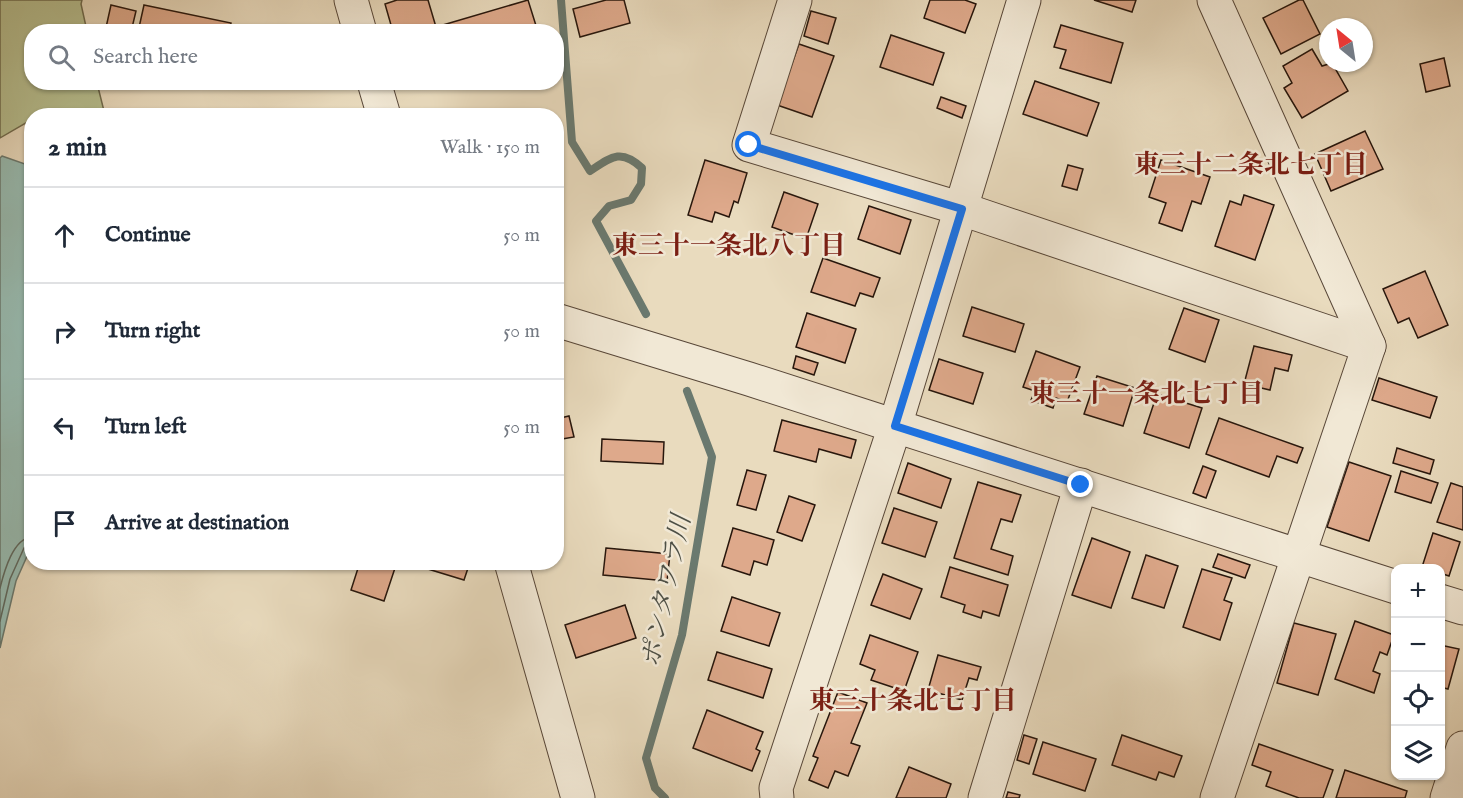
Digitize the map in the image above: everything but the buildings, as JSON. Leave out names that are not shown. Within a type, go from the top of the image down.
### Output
[{"type":"street","points":[[351,0],[358,24]]},
{"type":"street","points":[[795,0],[749,145],[962,209],[1369,346]]},
{"type":"street","points":[[777,798],[776,788],[895,426],[1024,0]]},
{"type":"street","points":[[1214,0],[1369,346],[1217,798]]},
{"type":"street","points":[[376,90],[382,108]]},
{"type":"street","points":[[564,323],[895,426],[1391,586]]},
{"type":"street","points":[[985,798],[1081,485]]},
{"type":"street","points":[[513,570],[578,798]]},
{"type":"street","points":[[1445,603],[1463,608]]},
{"type":"street","points":[[1447,798],[1463,748]]},
{"type":"green space","points":[[0,0],[82,0],[85,24],[24,24],[24,90],[99,90],[103,108],[24,108],[24,124],[0,138]]},
{"type":"water","points":[[2,156],[24,164],[24,563],[16,581],[0,648],[0,158]]},
{"type":"waterway","name":"ポンタワラ川","points":[[561,0],[563,24]]},
{"type":"waterway","name":"ポンタワラ川","points":[[564,39],[572,142],[590,171],[610,159],[622,156],[642,168],[641,184],[631,200],[609,206],[596,221],[646,314]]},
{"type":"waterway","name":"ポンタワラ川","points":[[665,798],[655,788],[646,758],[682,635],[712,457],[687,391]]},
{"type":"district","name":"東三十二条北七丁目","points":[[1251,164]]},
{"type":"district","name":"東三十一条北八丁目","points":[[729,245]]},
{"type":"district","name":"東三十一条北七丁目","points":[[1147,393]]},
{"type":"district","name":"東三十条北七丁目","points":[[913,700]]},
{"type":"route","points":[[749,145],[962,209],[895,426],[1081,485]]}]
